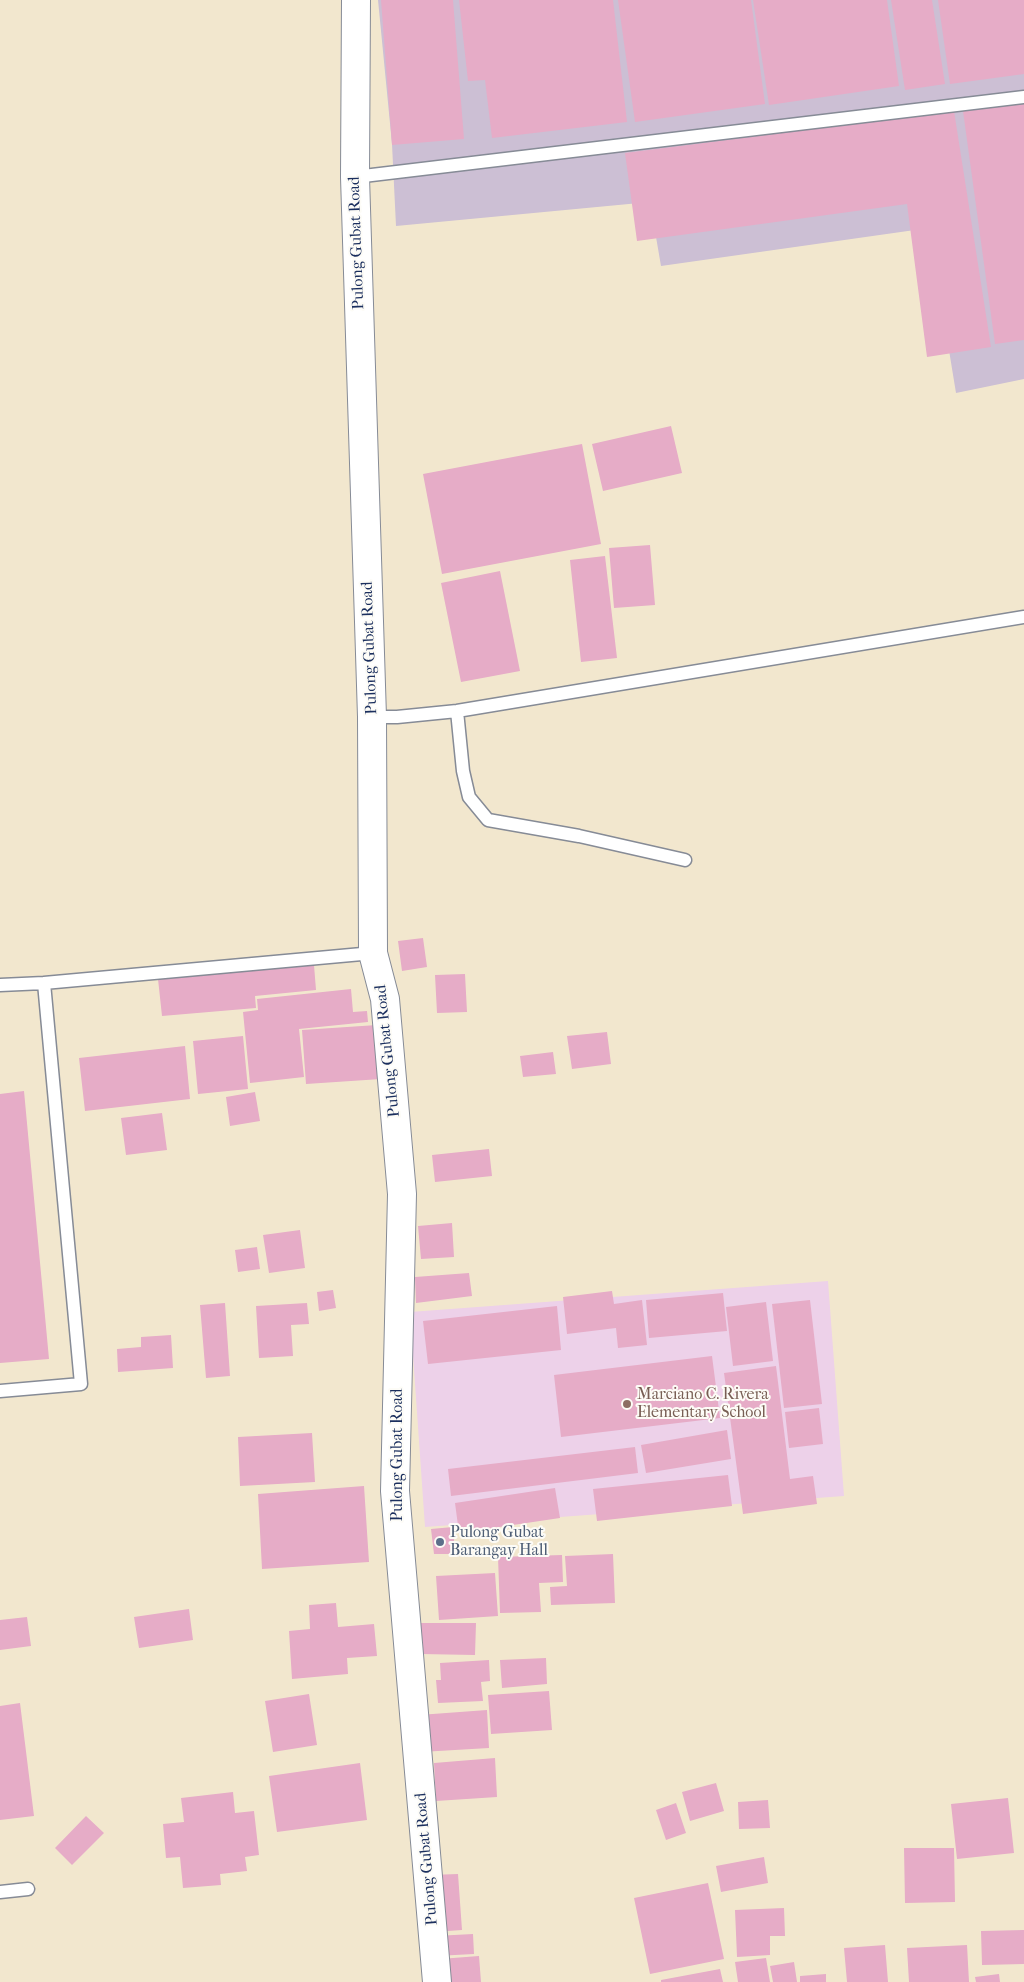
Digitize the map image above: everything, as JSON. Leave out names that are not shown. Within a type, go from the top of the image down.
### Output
[{"type":"main road","name":"Pulong Gubat Road","points":[[356,0],[355,177],[372,717],[373,953],[386,999],[402,1194],[396,1491],[437,1982]]},
{"type":"lane","points":[[355,177],[1024,97]]},
{"type":"lane","points":[[372,717],[397,717],[457,711],[1024,617]]},
{"type":"lane","points":[[457,711],[463,771],[469,797],[488,820],[579,836],[685,860]]},
{"type":"lane","points":[[0,985],[44,984],[373,953]]},
{"type":"lane","points":[[0,1390],[81,1384],[44,984]]},
{"type":"lane","points":[[0,1892],[28,1889]]},
{"type":"shaded area","points":[[378,0],[1024,0],[1024,379],[956,393],[929,228],[661,266],[650,202],[396,226],[392,144]]},
{"type":"shaded area","name":"Marciano C. Rivera Elementary School","points":[[828,1281],[844,1496],[425,1527],[410,1312]]},
{"type":"building","points":[[381,0],[453,0],[464,139],[392,145]]},
{"type":"building","points":[[459,0],[613,0],[627,122],[492,138],[485,80],[468,81]]},
{"type":"building","points":[[618,0],[751,0],[765,104],[635,122]]},
{"type":"building","points":[[753,0],[887,0],[899,86],[769,105]]},
{"type":"building","points":[[891,0],[932,0],[945,84],[905,90]]},
{"type":"building","points":[[938,0],[1024,0],[1024,74],[950,84]]},
{"type":"building","points":[[1024,102],[1024,340],[995,344],[963,111]]},
{"type":"building","points":[[954,111],[991,347],[927,357],[907,204],[637,241],[625,153]]},
{"type":"building","points":[[671,426],[682,473],[603,491],[592,444]]},
{"type":"building","points":[[582,444],[601,544],[442,574],[423,474]]},
{"type":"building","points":[[650,545],[655,605],[614,608],[609,548]]},
{"type":"building","points":[[605,556],[617,658],[581,662],[570,560]]},
{"type":"building","points":[[500,571],[520,671],[461,682],[441,583]]},
{"type":"building","points":[[423,938],[427,967],[402,971],[398,941]]},
{"type":"building","points":[[314,965],[316,990],[255,996],[256,1008],[162,1016],[158,979]]},
{"type":"building","points":[[465,974],[467,1012],[437,1013],[435,975]]},
{"type":"building","points":[[351,989],[353,1012],[367,1011],[368,1022],[299,1029],[304,1077],[250,1083],[243,1012],[258,1010],[257,999]]},
{"type":"building","points":[[377,1025],[381,1079],[306,1084],[302,1030]]},
{"type":"building","points":[[607,1032],[611,1064],[572,1069],[567,1036]]},
{"type":"building","points":[[243,1036],[248,1089],[198,1094],[193,1041]]},
{"type":"building","points":[[185,1046],[190,1099],[85,1111],[79,1058]]},
{"type":"building","points":[[553,1052],[556,1074],[523,1077],[520,1056]]},
{"type":"building","points":[[24,1091],[49,1359],[0,1363],[0,1094]]},
{"type":"building","points":[[255,1092],[260,1121],[230,1126],[226,1097]]},
{"type":"building","points":[[162,1113],[167,1150],[126,1155],[121,1118]]},
{"type":"building","points":[[489,1149],[492,1176],[435,1182],[432,1155]]},
{"type":"building","points":[[452,1223],[454,1257],[421,1259],[418,1226]]},
{"type":"building","points":[[300,1230],[305,1268],[269,1273],[263,1235]]},
{"type":"building","points":[[257,1247],[260,1269],[238,1272],[235,1250]]},
{"type":"building","points":[[469,1273],[472,1296],[416,1303],[415,1277]]},
{"type":"building","points":[[333,1290],[336,1308],[319,1311],[317,1292]]},
{"type":"building","points":[[612,1291],[614,1304],[642,1300],[647,1345],[618,1348],[616,1328],[567,1334],[563,1297]]},
{"type":"building","points":[[723,1293],[727,1331],[649,1338],[646,1300]]},
{"type":"building","points":[[810,1300],[822,1404],[784,1408],[772,1304]]},
{"type":"building","points":[[766,1302],[773,1361],[733,1366],[726,1307]]},
{"type":"building","points":[[225,1303],[230,1376],[206,1378],[200,1305]]},
{"type":"building","points":[[307,1303],[309,1324],[291,1325],[293,1356],[259,1358],[256,1306]]},
{"type":"building","points":[[557,1306],[561,1350],[428,1364],[423,1321]]},
{"type":"building","points":[[171,1335],[173,1368],[118,1372],[117,1349],[141,1347],[141,1337]]},
{"type":"building","points":[[712,1356],[720,1418],[561,1437],[554,1375]]},
{"type":"building","points":[[776,1366],[790,1479],[813,1476],[817,1504],[743,1514],[724,1373]]},
{"type":"building","points":[[819,1408],[823,1444],[789,1448],[785,1412]]},
{"type":"building","points":[[727,1430],[731,1459],[646,1473],[641,1445]]},
{"type":"building","points":[[312,1433],[315,1482],[240,1486],[238,1437]]},
{"type":"building","points":[[635,1447],[638,1473],[451,1496],[448,1469]]},
{"type":"building","points":[[728,1475],[732,1506],[597,1521],[593,1489]]},
{"type":"building","points":[[364,1486],[369,1562],[262,1569],[258,1494]]},
{"type":"building","points":[[555,1488],[560,1518],[459,1533],[455,1503]]},
{"type":"building","points":[[453,1527],[455,1554],[434,1554],[431,1529]]},
{"type":"building","points":[[613,1554],[615,1603],[551,1605],[550,1587],[567,1586],[565,1556]]},
{"type":"building","points":[[562,1555],[563,1582],[539,1583],[541,1612],[500,1613],[498,1557]]},
{"type":"building","points":[[495,1573],[498,1616],[439,1620],[436,1576]]},
{"type":"building","points":[[336,1603],[338,1627],[374,1624],[377,1656],[347,1658],[348,1674],[292,1679],[289,1631],[310,1629],[309,1605]]},
{"type":"building","points":[[189,1609],[193,1640],[139,1648],[134,1617]]},
{"type":"building","points":[[27,1617],[31,1646],[0,1650],[0,1620]]},
{"type":"building","points":[[421,1623],[476,1623],[475,1655],[420,1654]]},
{"type":"building","points":[[546,1658],[547,1684],[502,1688],[500,1660]]},
{"type":"building","points":[[489,1660],[490,1681],[481,1682],[483,1701],[438,1703],[436,1680],[441,1680],[440,1663]]},
{"type":"building","points":[[549,1691],[552,1730],[491,1734],[488,1695]]},
{"type":"building","points":[[309,1694],[317,1745],[273,1752],[265,1701]]},
{"type":"building","points":[[20,1703],[34,1816],[0,1820],[0,1706]]},
{"type":"building","points":[[487,1710],[489,1748],[421,1752],[419,1715]]},
{"type":"building","points":[[495,1758],[497,1797],[436,1801],[434,1763]]},
{"type":"building","points":[[360,1763],[367,1820],[277,1832],[269,1776]]},
{"type":"building","points":[[716,1783],[724,1811],[690,1821],[682,1792]]},
{"type":"building","points":[[233,1792],[235,1813],[254,1811],[259,1855],[245,1857],[247,1871],[220,1874],[221,1885],[183,1888],[180,1857],[166,1858],[163,1824],[184,1822],[181,1798]]},
{"type":"building","points":[[1008,1798],[1014,1853],[957,1859],[951,1804]]},
{"type":"building","points":[[768,1800],[770,1828],[739,1829],[738,1802]]},
{"type":"building","points":[[676,1803],[686,1833],[666,1840],[656,1810]]},
{"type":"building","points":[[86,1816],[104,1833],[72,1865],[55,1848]]},
{"type":"building","points":[[904,1848],[954,1848],[955,1902],[905,1903]]},
{"type":"building","points":[[764,1857],[768,1883],[721,1892],[716,1866]]},
{"type":"building","points":[[458,1874],[462,1930],[434,1932],[430,1875]]},
{"type":"building","points":[[708,1883],[724,1959],[650,1974],[634,1898]]},
{"type":"building","points":[[784,1908],[785,1936],[770,1936],[770,1955],[737,1957],[735,1910]]},
{"type":"building","points":[[1024,1930],[1024,1964],[982,1965],[981,1931]]},
{"type":"building","points":[[473,1934],[474,1954],[436,1956],[435,1936]]},
{"type":"building","points":[[885,1945],[888,1982],[847,1982],[844,1948]]},
{"type":"building","points":[[967,1945],[969,1982],[909,1982],[907,1948]]},
{"type":"building","points":[[479,1956],[481,1982],[441,1982],[440,1959]]},
{"type":"building","points":[[766,1958],[770,1982],[738,1982],[735,1962]]},
{"type":"building","points":[[794,1962],[797,1982],[773,1982],[770,1966]]},
{"type":"building","points":[[720,1969],[723,1982],[661,1982],[661,1980]]},
{"type":"building","points":[[826,1974],[826,1982],[800,1982],[800,1976]]},
{"type":"building","points":[[999,1974],[1000,1982],[976,1982],[975,1977]]},
{"type":"place","name":"Marciano C. Rivera Elementary School","points":[[627,1404]]},
{"type":"place","name":"Pulong Gubat Barangay Hall","points":[[440,1542]]}]
